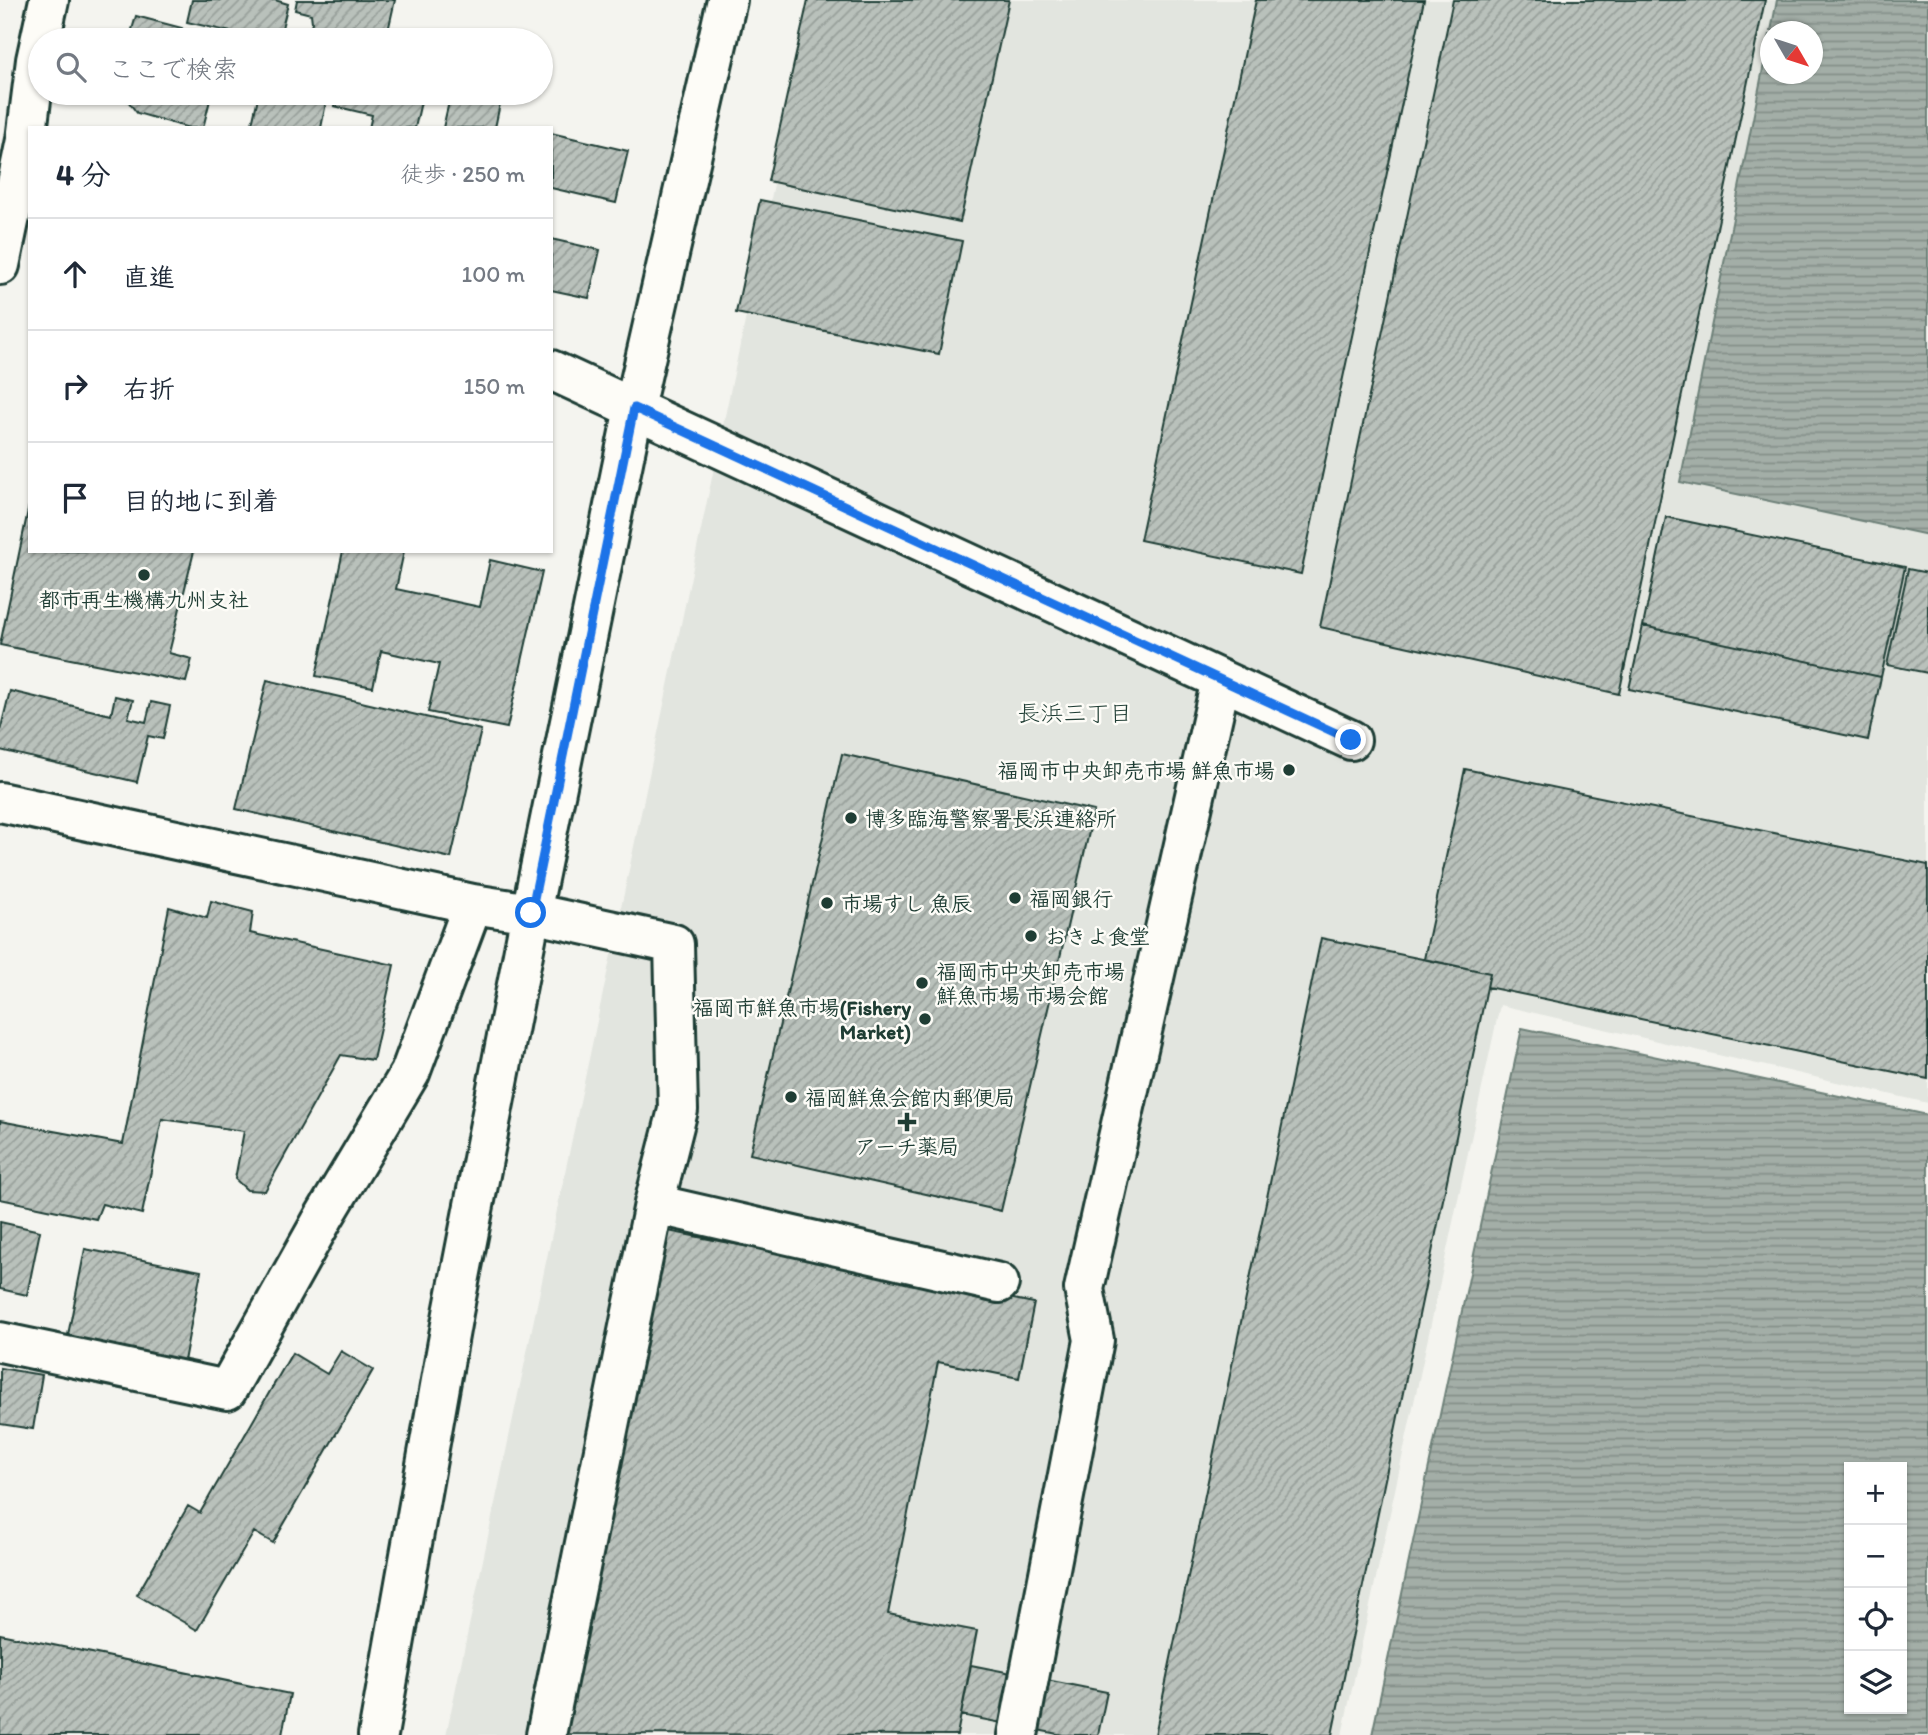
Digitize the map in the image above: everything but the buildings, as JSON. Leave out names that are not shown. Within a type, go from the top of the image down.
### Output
[{"type":"street","points":[[43,28],[49,0]]},
{"type":"street","points":[[378,1735],[453,1313],[531,913],[634,408],[727,0]]},
{"type":"street","points":[[0,265],[18,137],[28,94]]},
{"type":"street","points":[[553,371],[1351,740]]},
{"type":"street","points":[[1018,1735],[1094,1340],[1084,1289],[1221,680]]},
{"type":"street","points":[[0,802],[473,904],[531,913],[674,944],[678,1110],[654,1204],[546,1735]]},
{"type":"street","points":[[0,1342],[227,1390],[325,1214],[410,1073],[473,904]]},
{"type":"street","points":[[654,1204],[999,1283]]},
{"type":"shaded area","name":"福岡市中央卸売市場 鮮魚市場","points":[[813,0],[1777,0],[1773,21],[1760,21],[1760,84],[1680,482],[1928,535],[1928,1103],[1500,1005],[1342,1735],[446,1735]]},
{"type":"shaded area","points":[[1777,0],[1928,0],[1928,535],[1680,482],[1760,84],[1823,84],[1823,21],[1773,21]]},
{"type":"shaded area","points":[[1522,1028],[1928,1115],[1928,1735],[1372,1735]]},
{"type":"place","name":"都市再生機構九州支社","points":[[144,575]]},
{"type":"place","name":"福岡市中央卸売市場 鮮魚市場","points":[[1289,770]]},
{"type":"place","name":"博多臨海警察署長浜連絡所","points":[[851,818]]},
{"type":"place","name":"福岡銀行","points":[[1015,898]]},
{"type":"place","name":"市場すし 魚辰","points":[[827,903]]},
{"type":"place","name":"おきよ食堂","points":[[1031,936]]},
{"type":"place","name":"福岡市中央卸売市場 鮮魚市場 市場会館","points":[[922,983]]},
{"type":"place","name":"福岡市鮮魚市場(Fishery Market)","points":[[925,1019]]},
{"type":"place","name":"福岡鮮魚会館内郵便局","points":[[791,1097]]},
{"type":"place","name":"アーチ薬局","points":[[907,1122]]},
{"type":"district","name":"長浜三丁目","points":[[1075,713]]},
{"type":"route","points":[[531,913],[634,408],[1351,740]]}]
